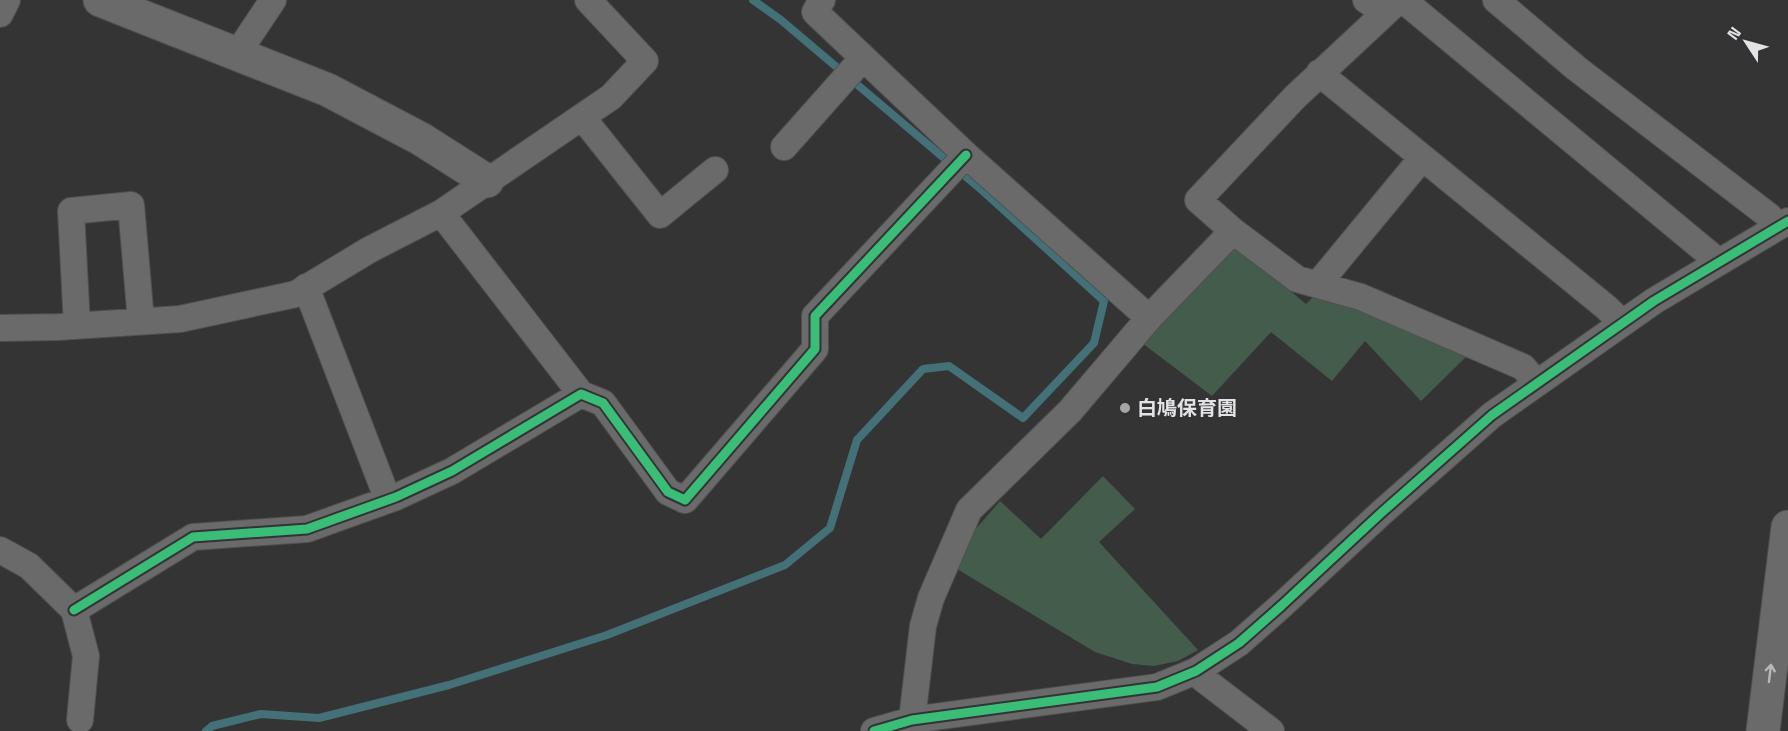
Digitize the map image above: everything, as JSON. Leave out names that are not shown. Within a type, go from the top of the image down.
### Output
[{"type":"street","points":[[0,14],[7,0]]},
{"type":"street","points":[[100,0],[328,90],[421,139],[487,181]]},
{"type":"street","points":[[237,54],[273,0]]},
{"type":"street","points":[[0,328],[77,326],[180,319],[296,294],[369,250],[441,213],[611,97],[645,61],[588,0]]},
{"type":"street","points":[[822,0],[815,12],[966,155],[1149,318]]},
{"type":"street","points":[[874,731],[912,720],[1158,687],[1196,671],[1239,643],[1492,416],[1654,301],[1783,224],[1769,216],[1576,68],[1496,0]]},
{"type":"street","points":[[1537,383],[1523,367],[1361,297],[1297,279],[1233,231],[1198,200],[1388,3],[1719,262]]},
{"type":"street","points":[[784,147],[863,58]]},
{"type":"street","points":[[1319,73],[1607,308],[1622,323]]},
{"type":"street","points":[[582,117],[660,215],[715,170]]},
{"type":"street","points":[[441,213],[580,394],[603,403],[668,492],[685,500],[815,349],[815,316],[966,155]]},
{"type":"street","points":[[1318,284],[1422,158]]},
{"type":"street","points":[[77,326],[71,211],[131,205],[141,321]]},
{"type":"street","points":[[912,720],[923,626],[931,598],[969,510],[1070,411],[1149,318],[1233,231]]},
{"type":"street","points":[[306,287],[388,500]]},
{"type":"street","points":[[74,610],[193,537],[307,528],[388,500],[452,471],[580,394]]},
{"type":"street","points":[[1763,731],[1788,527]]},
{"type":"street","points":[[0,550],[29,566],[74,610],[86,656],[80,720]]},
{"type":"street","points":[[1196,671],[1203,679],[1271,731]]},
{"type":"green space","points":[[1233,243],[1306,304],[1316,294],[1388,319],[1468,355],[1421,401],[1365,341],[1332,381],[1271,332],[1212,396],[1142,343]]},
{"type":"green space","points":[[1103,476],[1135,509],[1099,542],[1198,650],[1178,661],[1154,666],[1132,664],[1095,652],[952,566],[967,539],[1000,501],[1041,539]]},
{"type":"waterway","points":[[206,731],[212,726],[261,714],[319,718],[449,685],[607,635],[785,565],[830,528],[857,440],[923,369],[949,366],[1023,418],[1094,343],[1104,301],[984,192],[781,20],[753,0]]},
{"type":"cycle path","points":[[74,610],[193,537],[307,529],[396,497],[452,471],[581,394],[603,403],[668,492],[685,500],[815,349],[815,316],[966,155]]},
{"type":"cycle path","points":[[874,731],[912,720],[1157,687],[1196,671],[1239,643],[1492,415],[1654,301],[1788,221]]},
{"type":"place","name":"白鳩保育園","points":[[1125,408]]}]
